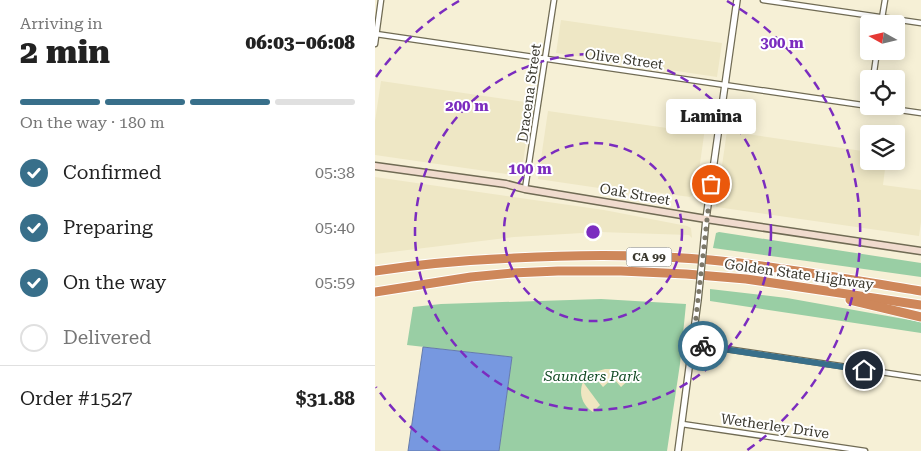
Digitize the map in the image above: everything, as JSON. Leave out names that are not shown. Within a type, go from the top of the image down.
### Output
[{"type":"highway","name":"Golden State Highway","points":[[375,271],[439,262],[569,256],[634,256],[731,262],[921,291]]},
{"type":"highway","name":"Golden State Highway","points":[[375,292],[471,277],[559,270],[686,274],[746,279],[921,305]]},
{"type":"highway","points":[[803,288],[921,317]]},
{"type":"main road","name":"Oak Street","points":[[375,166],[506,184],[525,189],[706,219],[921,251]]},
{"type":"street","points":[[375,44],[381,0]]},
{"type":"street","name":"Dracena Street","points":[[525,189],[554,0]]},
{"type":"street","points":[[678,451],[693,344],[706,219],[737,0]]},
{"type":"street","points":[[763,0],[868,15]]},
{"type":"street","points":[[882,15],[885,0]]},
{"type":"street","points":[[905,21],[921,23]]},
{"type":"street","name":"Olive Street","points":[[377,34],[860,105]]},
{"type":"street","points":[[905,111],[921,113]]},
{"type":"street","points":[[693,344],[921,378]]},
{"type":"street","name":"Wetherley Drive","points":[[682,424],[865,451]]},
{"type":"shaded area","points":[[561,20],[722,43],[717,77],[556,53]]},
{"type":"shaded area","points":[[381,81],[532,103],[521,176],[375,155],[375,121]]},
{"type":"shaded area","points":[[548,111],[674,129],[675,124],[705,128],[696,192],[690,197],[654,192],[653,196],[538,179]]},
{"type":"shaded area","points":[[727,131],[860,151],[860,170],[885,170],[883,185],[921,190],[919,236],[716,207]]},
{"type":"shaded area","points":[[375,177],[604,210],[687,226],[691,228],[692,238],[689,235],[599,232],[514,237],[375,254]]},
{"type":"green space","points":[[716,233],[921,263],[921,277],[713,248]]},
{"type":"green space","points":[[710,289],[787,298],[921,322],[921,333],[710,301]]},
{"type":"green space","name":"Saunders Park","points":[[601,299],[686,304],[680,364],[667,451],[499,451],[512,357],[407,345],[413,307],[441,304]]},
{"type":"sand","points":[[613,369],[633,376],[621,387],[613,378],[603,387],[591,373]]},
{"type":"sand","points":[[583,382],[600,405],[593,412],[582,399]]},
{"type":"water","points":[[423,347],[512,357],[499,451],[408,451]]},
{"type":"way so far","points":[[703,346],[693,344],[711,184]]},
{"type":"place","name":"Lamina","points":[[711,184]]},
{"type":"route","points":[[703,346],[864,370]]}]
